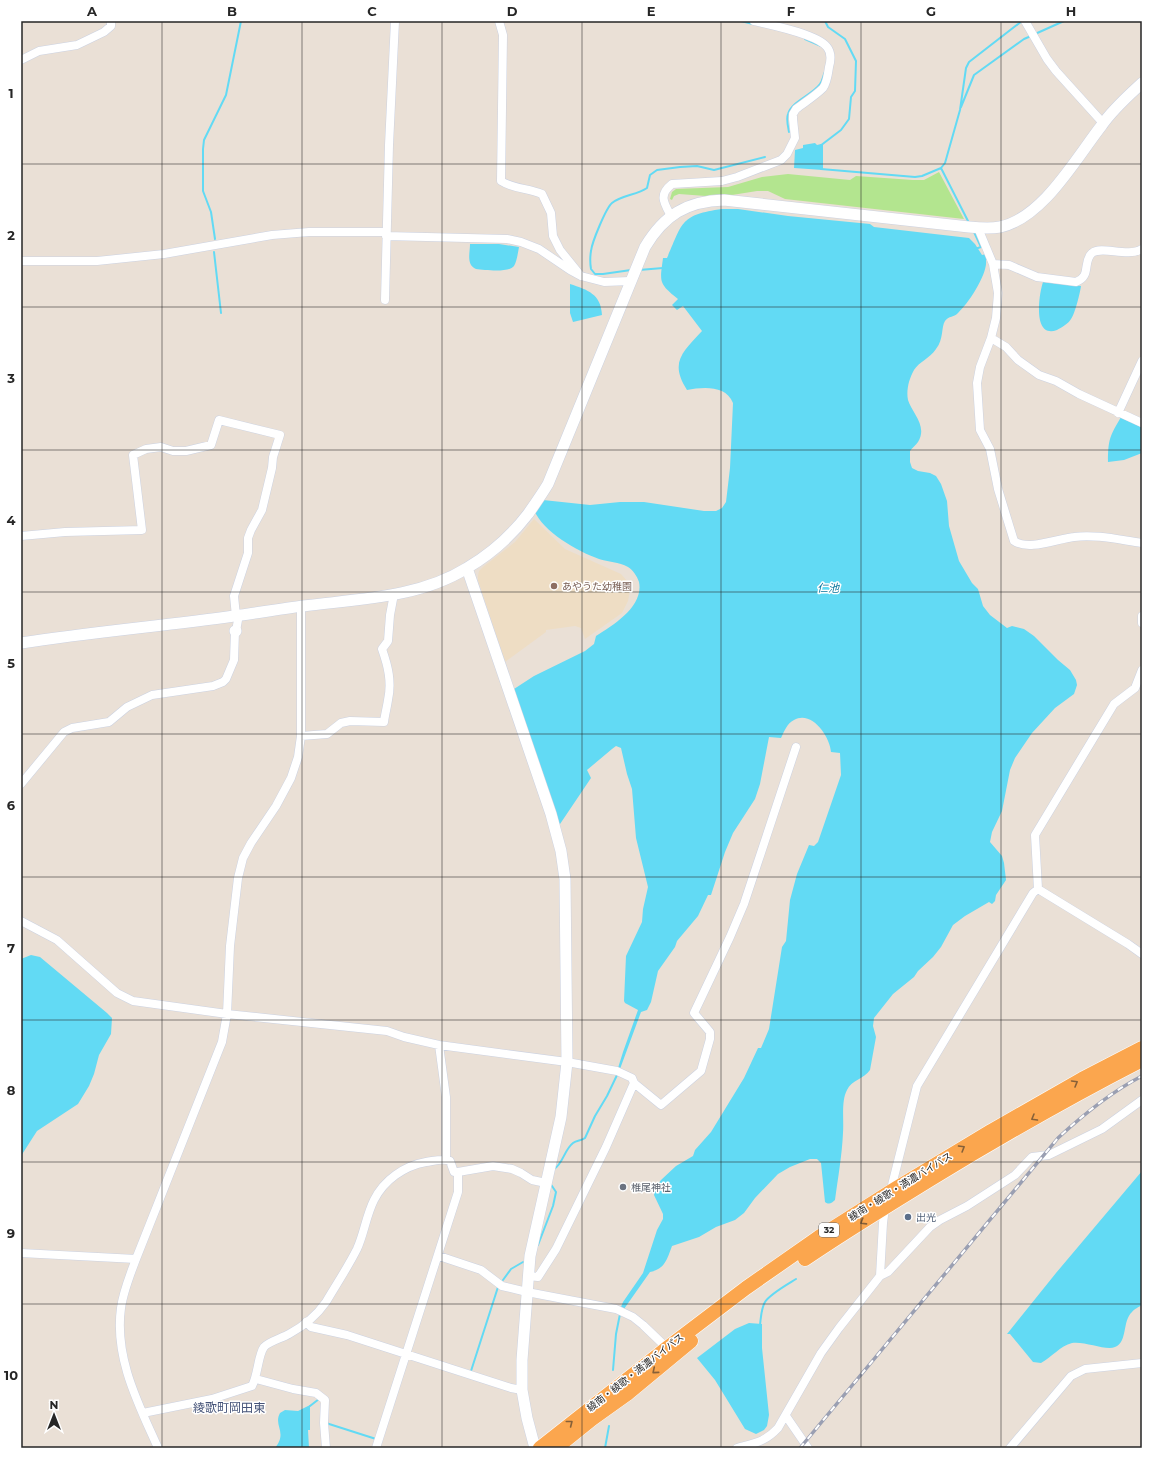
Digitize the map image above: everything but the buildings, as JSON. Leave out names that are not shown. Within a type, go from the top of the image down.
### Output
[{"type":"highway","name":"綾南・綾歌・満濃バイパス","points":[[540,1448],[746,1288],[819,1237],[890,1192],[1082,1079],[1142,1048]]},
{"type":"highway","name":"綾南・綾歌・満濃バイパス","points":[[556,1448],[592,1419],[627,1394],[679,1350],[750,1296],[823,1246],[1016,1128],[1085,1089],[1142,1060]]},
{"type":"street","points":[[21,60],[39,51],[68,47],[87,41],[104,32],[111,26],[111,21]]},
{"type":"street","points":[[385,300],[389,145],[395,21]]},
{"type":"street","points":[[499,21],[503,35],[501,181],[507,185],[532,190],[542,194],[551,213],[554,236],[560,250],[581,276]]},
{"type":"street","points":[[671,216],[663,199],[664,193],[672,184],[729,179],[781,160],[787,154],[795,138],[793,114],[796,109],[824,87],[831,60],[830,51],[827,46],[796,31],[754,21]]},
{"type":"street","points":[[1025,21],[1047,59],[1056,71],[1102,123]]},
{"type":"street","points":[[21,644],[54,638],[236,616],[394,594],[420,588],[467,568],[494,549],[506,538],[527,515],[548,484],[637,264],[653,234],[671,216],[697,203],[724,200],[974,228],[1001,227],[1028,213],[1056,187],[1102,123],[1124,99],[1142,83]]},
{"type":"street","points":[[974,228],[994,264],[998,293],[998,308],[991,338],[980,367],[977,383],[980,430],[990,449],[998,489],[1014,541],[1019,545],[1028,546],[1076,536],[1094,536],[1142,543]]},
{"type":"street","points":[[21,261],[98,261],[164,254],[272,235],[310,232],[386,234],[507,239],[521,242],[539,249],[581,276],[604,282],[631,278]]},
{"type":"street","points":[[994,264],[1009,265],[1037,277],[1076,282],[1082,280],[1086,274],[1088,260],[1092,254],[1097,251],[1128,253],[1142,248]]},
{"type":"street","points":[[991,338],[1006,347],[1018,360],[1039,375],[1056,381],[1079,394],[1142,423]]},
{"type":"street","points":[[1118,413],[1142,361]]},
{"type":"street","points":[[21,536],[65,532],[142,530],[134,455],[146,449],[161,447],[173,451],[186,451],[211,445],[219,420],[280,436],[262,510],[248,538],[248,553],[234,596],[236,616],[238,620],[234,660],[226,678],[223,682],[213,686],[152,695],[127,707],[109,722],[72,728],[64,732],[21,784]]},
{"type":"street","points":[[467,568],[551,814],[561,851],[565,879],[567,1062],[561,1117],[530,1256],[522,1376],[522,1390],[526,1418],[536,1448]]},
{"type":"street","points":[[301,736],[327,734],[341,723],[350,721],[384,722],[389,698],[390,676],[382,649],[388,641],[390,614],[394,594]]},
{"type":"street","points":[[156,1447],[129,1380],[124,1361],[120,1340],[120,1308],[136,1259],[222,1042],[228,1014],[230,946],[238,878],[244,858],[251,843],[276,806],[291,778],[298,757],[301,736],[301,606]]},
{"type":"street","points":[[1142,616],[1142,623]]},
{"type":"street","points":[[1038,889],[1036,835],[1114,704],[1135,688],[1142,670]]},
{"type":"street","points":[[21,921],[57,940],[117,993],[133,1000],[228,1014],[387,1031],[404,1037],[439,1045],[567,1062],[618,1072],[632,1078],[634,1083],[661,1105],[701,1071],[710,1039],[710,1032],[694,1013],[744,904],[796,747]]},
{"type":"street","points":[[1038,889],[1142,954]]},
{"type":"street","points":[[880,1276],[882,1223],[885,1207],[917,1086],[1033,893],[1038,889]]},
{"type":"street","points":[[439,1045],[446,1098],[446,1159]]},
{"type":"street","points":[[528,1276],[538,1277],[556,1250],[609,1140],[634,1083]]},
{"type":"street","points":[[737,1448],[760,1442],[770,1437],[778,1428],[820,1353],[880,1276],[888,1272],[930,1227],[967,1206],[1015,1175],[1032,1157],[1049,1155],[1102,1129],[1142,1100]]},
{"type":"street","points":[[143,1412],[212,1399],[252,1386],[256,1379],[261,1352],[264,1346],[290,1334],[322,1308],[357,1248],[374,1200],[380,1190],[402,1170],[420,1163],[446,1159],[450,1161],[454,1172],[493,1166],[512,1169],[532,1180],[546,1183]]},
{"type":"street","points":[[376,1448],[439,1256],[458,1192],[458,1172]]},
{"type":"street","points":[[21,1254],[136,1259]]},
{"type":"street","points":[[439,1256],[481,1270],[502,1286],[621,1311],[633,1317],[643,1325],[667,1348]]},
{"type":"street","points":[[306,1322],[311,1327],[347,1335],[511,1388],[522,1390]]},
{"type":"street","points":[[1010,1448],[1071,1376],[1085,1369],[1142,1363]]},
{"type":"street","points":[[256,1379],[293,1389],[316,1393],[325,1400],[324,1422],[326,1448]]},
{"type":"street","points":[[786,1416],[808,1448]]},
{"type":"shaded area","points":[[534,519],[565,549],[621,574],[628,582],[630,590],[628,601],[622,613],[585,639],[581,628],[575,626],[546,630],[546,632],[505,662],[478,580],[479,571],[515,542]]},
{"type":"green space","points":[[939,172],[964,219],[785,199],[768,191],[706,196],[679,194],[674,196],[672,200],[670,199],[672,192],[676,189],[728,187],[762,177],[788,174],[850,180],[856,176],[924,180]]},
{"type":"water","points":[[815,143],[817,145],[823,145],[823,170],[794,168],[795,150],[803,148],[803,145]]},
{"type":"water","name":"仁池","points":[[722,209],[738,209],[788,216],[870,224],[874,227],[969,238],[982,255],[986,254],[989,259],[986,260],[986,266],[981,281],[962,309],[957,314],[945,321],[939,345],[931,355],[916,367],[908,385],[908,400],[918,420],[921,431],[921,436],[918,442],[910,451],[910,462],[912,468],[936,476],[941,484],[947,501],[949,526],[959,561],[972,583],[978,589],[983,606],[990,615],[1007,628],[1012,626],[1024,629],[1034,636],[1070,670],[1076,680],[1077,685],[1074,694],[1055,708],[1032,733],[1015,758],[1010,770],[1002,811],[992,832],[990,842],[1002,856],[1006,880],[996,895],[995,901],[992,904],[989,902],[953,925],[941,947],[933,957],[918,971],[914,977],[893,994],[874,1018],[873,1026],[876,1037],[870,1070],[864,1076],[851,1084],[845,1094],[842,1150],[835,1200],[830,1203],[825,1202],[821,1163],[817,1159],[810,1159],[790,1167],[778,1174],[755,1198],[744,1213],[735,1220],[716,1227],[699,1237],[672,1246],[665,1263],[655,1271],[650,1272],[624,1309],[621,1307],[623,1302],[643,1273],[657,1230],[663,1219],[663,1214],[654,1195],[655,1189],[661,1180],[676,1166],[693,1156],[695,1150],[711,1132],[744,1078],[758,1048],[761,1048],[769,1029],[782,947],[786,941],[790,900],[797,874],[809,845],[814,846],[818,842],[841,775],[840,753],[831,752],[824,733],[813,722],[801,718],[794,720],[788,725],[781,738],[769,737],[760,784],[755,799],[733,833],[711,895],[708,895],[698,916],[677,941],[675,947],[658,971],[651,1002],[647,1010],[641,1012],[620,1069],[618,1068],[638,1010],[624,1001],[626,956],[642,922],[643,909],[648,887],[636,838],[632,789],[621,748],[616,746],[587,770],[591,778],[558,827],[514,689],[534,676],[585,651],[594,644],[596,636],[619,620],[632,607],[637,599],[639,582],[635,573],[628,567],[590,556],[562,540],[545,526],[538,518],[534,510],[543,500],[590,505],[620,502],[644,502],[704,511],[716,511],[722,508],[726,502],[730,468],[733,403],[730,397],[720,390],[700,388],[687,390],[679,372],[679,365],[684,352],[702,331],[683,306],[677,310],[672,305],[678,299],[667,289],[662,282],[661,277],[663,258],[667,258],[680,228],[685,222],[698,214]]},
{"type":"water","points":[[470,244],[499,244],[519,247],[515,264],[507,270],[476,269],[470,262]]},
{"type":"water","points":[[1043,282],[1081,286],[1073,316],[1067,324],[1057,330],[1049,331],[1044,328],[1041,322],[1039,305]]},
{"type":"water","points":[[570,284],[582,288],[592,294],[599,302],[602,315],[573,322],[570,313]]},
{"type":"water","points":[[1121,417],[1142,427],[1142,453],[1124,460],[1108,462],[1110,438]]},
{"type":"water","points":[[31,955],[40,957],[112,1018],[111,1034],[99,1055],[89,1086],[78,1104],[37,1131],[21,1156],[21,959]]},
{"type":"water","points":[[1142,1171],[1142,1305],[1134,1310],[1129,1316],[1122,1341],[1115,1347],[1111,1348],[1083,1343],[1072,1343],[1068,1344],[1041,1363],[1033,1362],[1010,1334],[1007,1334]]},
{"type":"water","points":[[749,1323],[762,1324],[762,1348],[769,1415],[767,1426],[764,1430],[756,1434],[745,1429],[715,1380],[697,1358],[735,1329]]},
{"type":"water","points":[[310,1405],[310,1430],[308,1430],[309,1448],[275,1448],[280,1438],[278,1418],[280,1413],[285,1410],[298,1411]]},
{"type":"waterway","points":[[215,239],[211,212],[203,191],[204,140],[226,95],[241,21]]},
{"type":"waterway","points":[[741,21],[753,24]]},
{"type":"waterway","points":[[774,21],[782,21]]},
{"type":"waterway","points":[[820,146],[841,130],[849,119],[851,97],[855,91],[856,61],[845,39],[828,27],[825,21]]},
{"type":"waterway","points":[[969,223],[941,168],[945,163],[960,110],[966,68],[969,62],[1022,21]]},
{"type":"waterway","points":[[1035,34],[1064,21]]},
{"type":"waterway","points":[[961,107],[974,75],[1024,39],[1031,36]]},
{"type":"waterway","points":[[805,39],[821,46]]},
{"type":"waterway","points":[[789,132],[787,118],[790,109],[816,88],[821,82],[825,72]]},
{"type":"waterway","points":[[631,270],[595,274],[591,269],[590,256],[594,240],[603,218],[612,203],[620,198],[647,188],[650,175],[657,170],[697,166],[714,170],[765,157]]},
{"type":"waterway","points":[[821,169],[915,177],[922,176],[941,168]]},
{"type":"waterway","points":[[974,232],[981,247],[975,249]]},
{"type":"waterway","points":[[214,252],[221,313]]},
{"type":"waterway","points":[[639,270],[663,268]]},
{"type":"waterway","points":[[554,1169],[560,1164],[570,1146],[574,1142],[585,1138],[618,1073]]},
{"type":"waterway","points":[[538,1245],[553,1206],[556,1192],[550,1183]]},
{"type":"waterway","points":[[503,1280],[511,1269],[523,1262]]},
{"type":"waterway","points":[[760,1325],[762,1310],[767,1299],[796,1279]]},
{"type":"waterway","points":[[471,1371],[498,1287]]},
{"type":"waterway","points":[[613,1370],[616,1334],[620,1314]]},
{"type":"waterway","points":[[310,1406],[319,1399]]},
{"type":"waterway","points":[[326,1423],[376,1438]]},
{"type":"waterway","points":[[605,1448],[609,1426]]},
{"type":"railway","points":[[800,1448],[1058,1138],[1098,1104],[1119,1089],[1142,1076]]},
{"type":"place","name":"あやうた幼稚園","points":[[554,586]]},
{"type":"place","name":"椎尾神社","points":[[623,1187]]},
{"type":"place","name":"出光","points":[[908,1217]]},
{"type":"district","name":"綾歌町岡田東","points":[[229,1408]]}]
